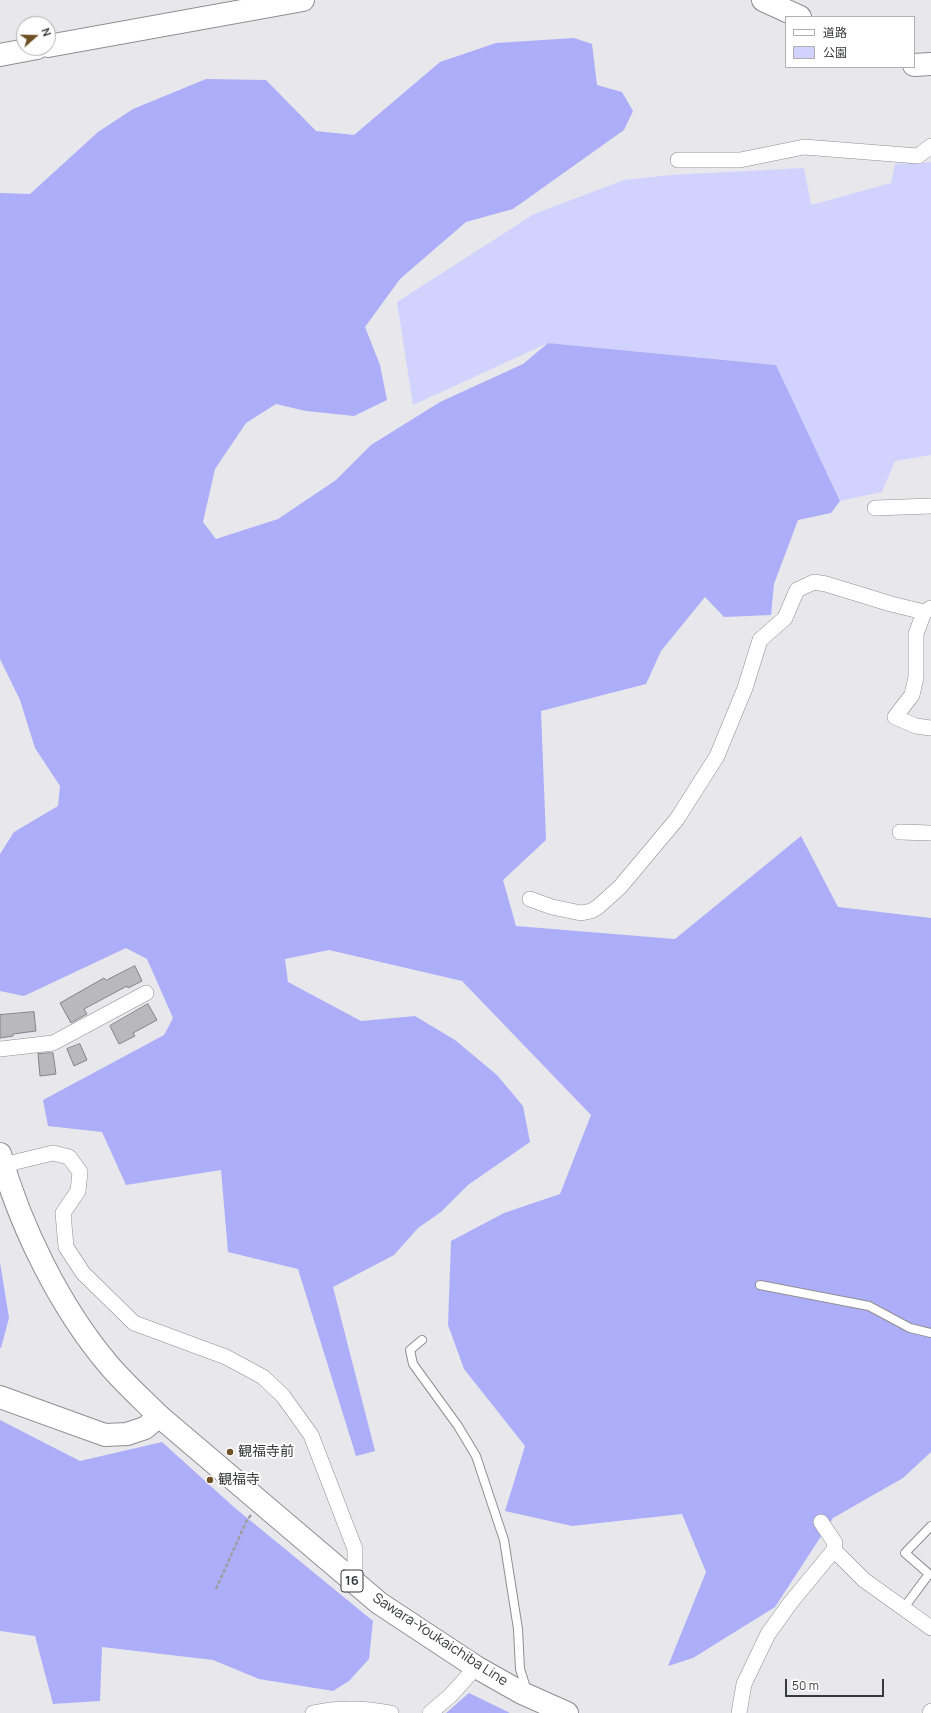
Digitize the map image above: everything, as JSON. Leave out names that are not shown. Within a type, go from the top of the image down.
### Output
[{"type":"main road","points":[[56,45],[303,0]]},
{"type":"main road","points":[[763,0],[798,16]]},
{"type":"main road","points":[[0,55],[16,52]]},
{"type":"main road","points":[[915,65],[931,64]]},
{"type":"main road","name":"Sawara-Youkaichiba Line","points":[[2,1160],[18,1207],[41,1258],[68,1311],[108,1364],[159,1416],[349,1579],[403,1620],[476,1667],[528,1695],[567,1713]]},
{"type":"main road","points":[[0,1397],[105,1436],[127,1434],[145,1428],[159,1416]]},
{"type":"street","points":[[678,160],[740,160],[804,147],[918,156],[931,146]]},
{"type":"street","points":[[875,508],[931,506]]},
{"type":"street","points":[[530,899],[552,907],[581,913],[591,911],[598,907],[620,887],[677,819],[717,756],[745,688],[760,640],[785,618],[797,590],[814,582],[826,584],[891,604],[928,610],[916,634],[916,677],[912,695],[895,717],[916,726],[931,728]]},
{"type":"street","points":[[900,832],[931,833]]},
{"type":"street","points":[[0,1049],[53,1043],[146,993]]},
{"type":"street","points":[[2,1160],[53,1153],[69,1157],[80,1172],[78,1191],[63,1213],[66,1247],[83,1273],[134,1323],[226,1357],[263,1377],[283,1396],[311,1436],[355,1549],[355,1572],[349,1579]]},
{"type":"street","points":[[739,1713],[744,1684],[768,1634],[791,1602],[834,1550],[835,1543],[821,1522]]},
{"type":"street","points":[[834,1550],[864,1580],[931,1628]]},
{"type":"street","points":[[430,1713],[451,1695],[476,1667]]},
{"type":"street","points":[[313,1713],[325,1710],[348,1709],[375,1710],[391,1713]]},
{"type":"lane","points":[[760,1285],[869,1306],[910,1328],[931,1332]]},
{"type":"lane","points":[[422,1340],[410,1350],[413,1364],[458,1426],[476,1456],[504,1540],[518,1629],[520,1669],[528,1695]]},
{"type":"lane","points":[[903,1608],[929,1574],[905,1553],[931,1526]]},
{"type":"path","points":[[216,1589],[247,1520]]},
{"type":"green space","points":[[931,162],[931,455],[895,461],[882,492],[840,501],[776,365],[548,343],[413,405],[397,302],[534,214],[624,180],[671,175],[804,168],[811,205],[891,183],[895,164]]},
{"type":"shaded area","points":[[574,38],[592,44],[597,85],[622,92],[633,111],[624,130],[513,209],[466,222],[400,279],[365,327],[380,365],[387,400],[354,416],[306,411],[276,404],[246,423],[215,469],[203,522],[216,539],[278,519],[336,480],[371,445],[440,402],[523,364],[548,343],[776,365],[840,501],[831,513],[798,520],[774,584],[771,615],[724,617],[705,597],[661,651],[646,684],[541,711],[546,840],[503,880],[516,926],[675,939],[801,836],[838,907],[931,918],[931,1452],[903,1478],[833,1518],[775,1607],[693,1658],[668,1666],[706,1572],[682,1514],[572,1526],[505,1511],[525,1446],[464,1369],[448,1325],[451,1241],[504,1213],[560,1194],[591,1115],[462,981],[329,950],[285,959],[288,982],[361,1021],[415,1016],[455,1040],[497,1075],[523,1106],[530,1142],[468,1185],[441,1212],[418,1228],[394,1255],[333,1287],[375,1451],[356,1456],[298,1269],[228,1252],[221,1170],[126,1185],[102,1132],[48,1126],[43,1100],[164,1035],[173,1018],[147,959],[126,948],[24,996],[0,991],[0,854],[14,832],[58,806],[60,786],[35,748],[20,700],[0,659],[0,193],[30,194],[98,132],[133,109],[206,79],[266,80],[316,131],[354,135],[440,62],[496,43]]},
{"type":"shaded area","points":[[0,1262],[9,1318],[1,1348],[0,1348]]},
{"type":"shaded area","points":[[0,1420],[80,1461],[162,1442],[235,1508],[373,1621],[369,1659],[349,1681],[333,1691],[259,1679],[213,1660],[102,1647],[100,1701],[53,1704],[35,1636],[0,1631]]},
{"type":"shaded area","points":[[469,1693],[510,1713],[446,1713]]},
{"type":"building","points":[[135,966],[142,981],[128,988],[127,986],[84,1009],[87,1014],[71,1023],[60,1003],[104,978],[106,980]]},
{"type":"building","points":[[148,1004],[157,1020],[133,1033],[135,1036],[119,1044],[110,1026]]},
{"type":"building","points":[[34,1012],[36,1031],[13,1034],[13,1036],[0,1038],[0,1015]]},
{"type":"building","points":[[80,1044],[87,1060],[74,1066],[67,1049]]},
{"type":"building","points":[[53,1053],[56,1074],[40,1076],[38,1054]]},
{"type":"place","name":"観福寺前","points":[[230,1452]]},
{"type":"place","name":"観福寺","points":[[210,1480]]}]
